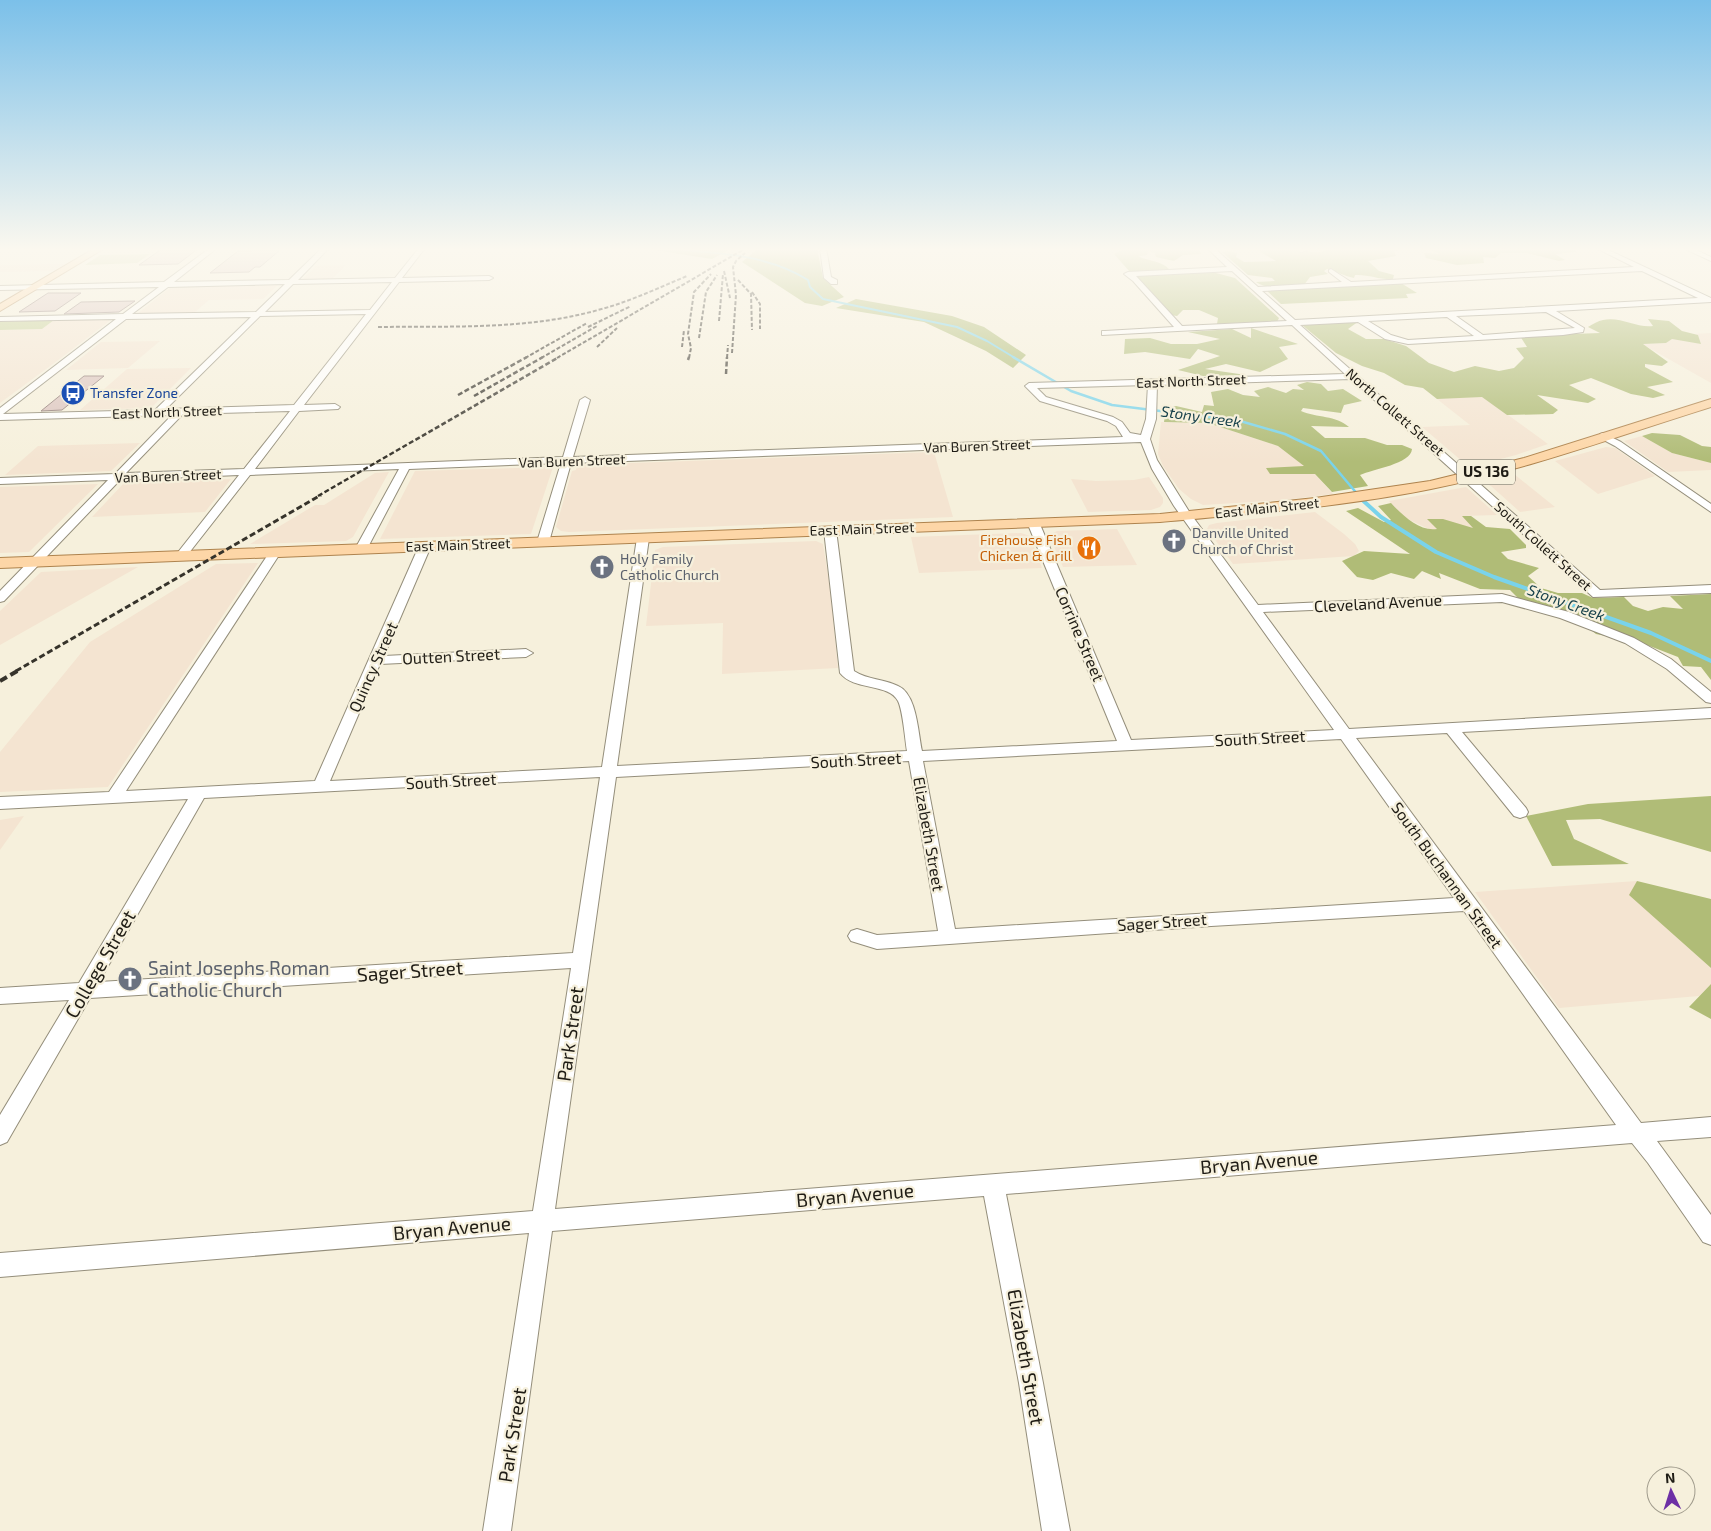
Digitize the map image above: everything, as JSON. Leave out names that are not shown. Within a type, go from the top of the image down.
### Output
[{"type":"main road","name":"East Main Street","points":[[0,563],[1186,515],[1340,500],[1468,477],[1538,458],[1711,403]]},
{"type":"street","points":[[0,412],[121,319]]},
{"type":"street","points":[[157,413],[251,319]]},
{"type":"street","points":[[181,556],[244,473],[366,319]]},
{"type":"street","points":[[1171,319],[1179,328]]},
{"type":"street","name":"North Collett Street","points":[[1288,319],[1468,477]]},
{"type":"street","points":[[1105,332],[1352,319]]},
{"type":"street","points":[[1361,319],[1380,334],[1395,341],[1408,342],[1577,332],[1580,330],[1580,328],[1567,319]]},
{"type":"street","points":[[1456,319],[1482,338]]},
{"type":"street","name":"East North Street","points":[[1145,439],[1127,435],[1120,424],[1110,419],[1043,399],[1029,386],[1354,376]]},
{"type":"street","points":[[1145,439],[1152,419],[1153,382]]},
{"type":"street","points":[[543,542],[585,400]]},
{"type":"street","name":"East North Street","points":[[0,417],[334,408]]},
{"type":"street","points":[[0,598],[180,412]]},
{"type":"street","points":[[1603,436],[1618,444],[1711,508]]},
{"type":"street","name":"Van Buren Street","points":[[0,481],[567,462],[1145,439]]},
{"type":"street","name":"South Buchannan Street","points":[[1145,439],[1154,466],[1186,515],[1623,1117],[1656,1156],[1711,1234]]},
{"type":"street","points":[[361,549],[405,467]]},
{"type":"street","name":"South Collett Street","points":[[1468,477],[1597,594],[1711,589]]},
{"type":"street","name":"Corrine Street","points":[[1033,522],[1126,745]]},
{"type":"street","name":"Elizabeth Street","points":[[830,530],[847,673],[860,681],[895,689],[905,700],[948,938]]},
{"type":"street","name":"Park Street","points":[[497,1531],[643,538]]},
{"type":"street","name":"Quincy Street","points":[[320,787],[426,546]]},
{"type":"street","points":[[114,797],[274,552]]},
{"type":"street","name":"Cleveland Avenue","points":[[1253,609],[1502,598],[1536,605],[1626,639],[1666,661],[1711,699]]},
{"type":"street","name":"Outten Street","points":[[376,660],[526,653]]},
{"type":"street","name":"South Street","points":[[0,803],[916,757],[1711,713]]},
{"type":"street","points":[[1450,727],[1520,812]]},
{"type":"street","name":"College Street","points":[[0,1135],[199,794]]},
{"type":"street","name":"Sager Street","points":[[857,936],[877,942],[1212,918],[1468,904]]},
{"type":"street","name":"Sager Street","points":[[0,996],[580,960]]},
{"type":"street","name":"Bryan Avenue","points":[[0,1266],[992,1184],[1637,1134],[1711,1126]]},
{"type":"street","name":"Elizabeth Street","points":[[992,1184],[1031,1383],[1056,1531]]},
{"type":"shaded area","points":[[111,319],[0,403],[0,330],[42,329],[54,320]]},
{"type":"shaded area","points":[[1711,333],[1711,383],[1642,344],[1666,343],[1672,338],[1701,344],[1698,335],[1693,334]]},
{"type":"shaded area","points":[[160,341],[128,368],[66,370],[101,342]]},
{"type":"shaded area","points":[[191,368],[151,408],[80,410],[127,369]]},
{"type":"shaded area","points":[[1482,396],[1548,444],[1516,455],[1469,467],[1422,427],[1470,425],[1437,399]]},
{"type":"shaded area","points":[[1161,422],[1208,423],[1278,446],[1315,474],[1333,494],[1285,500],[1203,505],[1191,499],[1179,489],[1163,466],[1158,454]]},
{"type":"shaded area","points":[[1642,436],[1672,453],[1711,463],[1711,470],[1668,472],[1624,441]]},
{"type":"shaded area","points":[[140,443],[111,471],[5,475],[38,446]]},
{"type":"shaded area","points":[[1606,447],[1615,448],[1655,476],[1598,494],[1555,461]]},
{"type":"shaded area","points":[[934,452],[953,517],[569,532],[561,531],[556,527],[572,471],[576,470],[577,465]]},
{"type":"shaded area","points":[[553,467],[531,534],[380,539],[415,471]]},
{"type":"shaded area","points":[[389,472],[353,537],[346,541],[250,544],[315,505],[324,505],[375,473]]},
{"type":"shaded area","points":[[1514,474],[1555,507],[1520,512],[1491,486],[1484,483]]},
{"type":"shaded area","points":[[1149,477],[1163,498],[1163,503],[1160,507],[1151,510],[1088,512],[1071,479],[1096,481],[1134,480]]},
{"type":"shaded area","points":[[231,479],[205,512],[92,517],[124,483]]},
{"type":"shaded area","points":[[98,484],[29,552],[0,553],[0,487]]},
{"type":"shaded area","points":[[1466,487],[1497,515],[1463,516],[1474,528],[1431,530],[1403,517],[1389,501]]},
{"type":"shaded area","points":[[1315,512],[1355,544],[1359,551],[1354,556],[1233,564],[1207,529],[1209,525],[1217,523]]},
{"type":"shaded area","points":[[1117,529],[1137,565],[1063,567],[1049,535],[1057,531]]},
{"type":"shaded area","points":[[1021,533],[1030,536],[1042,568],[919,573],[911,537]]},
{"type":"shaded area","points":[[816,541],[823,544],[830,587],[838,668],[722,674],[723,623],[646,626],[655,550],[663,547]]},
{"type":"shaded area","points":[[258,563],[108,787],[0,792],[0,752],[90,642],[216,564]]},
{"type":"shaded area","points":[[138,567],[0,645],[0,611],[41,572]]},
{"type":"shaded area","points":[[24,816],[0,850],[0,820]]},
{"type":"shaded area","points":[[1637,881],[1630,895],[1711,968],[1711,984],[1699,996],[1559,1008],[1475,892]]},
{"type":"green space","points":[[908,319],[962,319],[984,327],[1026,355],[1013,368],[986,351],[924,322]]},
{"type":"green space","points":[[1218,319],[1278,319],[1277,322],[1217,324]]},
{"type":"green space","points":[[1606,319],[1653,326],[1648,319],[1669,321],[1682,331],[1698,335],[1701,344],[1672,339],[1666,343],[1643,344],[1668,362],[1662,366],[1645,364],[1645,367],[1673,382],[1647,387],[1665,395],[1653,398],[1631,394],[1591,378],[1569,385],[1596,399],[1588,403],[1537,395],[1558,410],[1553,414],[1507,415],[1482,397],[1437,399],[1423,388],[1405,385],[1384,373],[1362,366],[1336,353],[1302,325],[1359,321],[1348,329],[1366,339],[1384,339],[1406,346],[1429,363],[1454,372],[1475,366],[1499,371],[1514,368],[1524,358],[1516,348],[1527,347],[1520,336],[1600,333],[1588,327]]},
{"type":"green space","points":[[54,320],[42,329],[0,330],[0,322]]},
{"type":"green space","points":[[1251,328],[1298,344],[1279,347],[1288,359],[1260,372],[1226,364],[1205,369],[1246,375],[1203,376],[1178,370],[1220,356],[1198,349],[1190,359],[1145,352],[1124,354],[1125,339],[1150,338],[1171,344],[1197,344],[1220,339],[1188,332],[1232,329],[1251,338]]},
{"type":"green space","points":[[1307,382],[1321,384],[1328,391],[1343,389],[1362,401],[1344,405],[1341,413],[1303,408],[1301,411],[1338,420],[1349,427],[1311,426],[1325,438],[1365,438],[1387,445],[1402,445],[1412,449],[1410,454],[1399,462],[1360,475],[1368,486],[1332,492],[1315,474],[1270,474],[1266,468],[1304,466],[1278,446],[1208,423],[1164,422],[1166,409],[1176,406],[1202,412],[1204,405],[1214,406],[1211,392],[1228,389],[1243,395],[1260,397],[1254,391],[1268,387],[1286,393],[1293,389],[1304,390],[1297,385]]},
{"type":"green space","points":[[1652,433],[1680,435],[1702,446],[1711,447],[1711,463],[1672,453],[1642,436]]},
{"type":"green space","points":[[1391,503],[1406,517],[1424,528],[1437,529],[1427,519],[1443,519],[1473,528],[1462,516],[1471,516],[1486,527],[1510,529],[1526,545],[1526,548],[1501,552],[1508,559],[1539,568],[1528,576],[1541,588],[1558,593],[1582,593],[1593,598],[1624,597],[1633,606],[1648,611],[1663,607],[1683,609],[1670,596],[1711,594],[1711,680],[1701,667],[1683,666],[1678,657],[1616,633],[1611,637],[1596,634],[1587,627],[1519,599],[1510,590],[1480,589],[1439,573],[1441,579],[1422,571],[1414,579],[1391,573],[1373,580],[1357,577],[1342,561],[1364,551],[1410,554],[1346,511],[1358,508],[1384,522],[1391,520],[1378,506]]},
{"type":"green space","points":[[1711,796],[1711,852],[1600,819],[1566,820],[1574,839],[1629,864],[1552,866],[1526,816],[1588,804]]},
{"type":"green space","points":[[1637,881],[1711,899],[1711,968],[1629,895]]},
{"type":"green space","points":[[1711,984],[1711,1019],[1689,1007]]},
{"type":"building","name":"Transfer Zone","points":[[84,376],[104,376],[62,410],[41,411]]},
{"type":"waterway","name":"Stony Creek","points":[[921,319],[957,327],[987,341],[1015,358]]},
{"type":"waterway","name":"Stony Creek","points":[[1013,357],[1071,391],[1112,405],[1240,421],[1285,434],[1321,451],[1359,496]]},
{"type":"waterway","name":"Stony Creek","points":[[1357,495],[1381,517],[1436,552],[1494,577],[1651,633],[1711,661]]},
{"type":"railway","points":[[378,327],[489,326],[552,319]]},
{"type":"railway","points":[[588,327],[603,319]]},
{"type":"railway","points":[[557,358],[623,319]]},
{"type":"railway","points":[[689,358],[691,348],[688,334],[690,319]]},
{"type":"railway","points":[[699,338],[702,319]]},
{"type":"railway","points":[[732,353],[734,319]]},
{"type":"railway","points":[[752,319],[752,330]]},
{"type":"railway","points":[[760,319],[760,329]]},
{"type":"railway","points":[[525,358],[587,323]]},
{"type":"railway","points":[[541,358],[597,326]]},
{"type":"railway","points":[[597,347],[617,328]]},
{"type":"railway","points":[[682,347],[684,330]]},
{"type":"railway","points":[[727,358],[728,345]]},
{"type":"railway","points":[[458,395],[527,357]]},
{"type":"railway","points":[[474,396],[543,357]]},
{"type":"railway","points":[[318,496],[559,357]]},
{"type":"railway","points":[[726,374],[727,357]]},
{"type":"railway","points":[[16,671],[321,495]]},
{"type":"railway","points":[[0,681],[19,670]]},
{"type":"place","name":"Transfer Zone","points":[[73,393]]},
{"type":"place","name":"Danville United Church of Christ","points":[[1174,541]]},
{"type":"place","name":"Firehouse Fish Chicken & Grill","points":[[1089,548]]},
{"type":"place","name":"Holy Family Catholic Church","points":[[602,567]]},
{"type":"place","name":"Saint Josephs Roman Catholic Church","points":[[130,979]]}]
